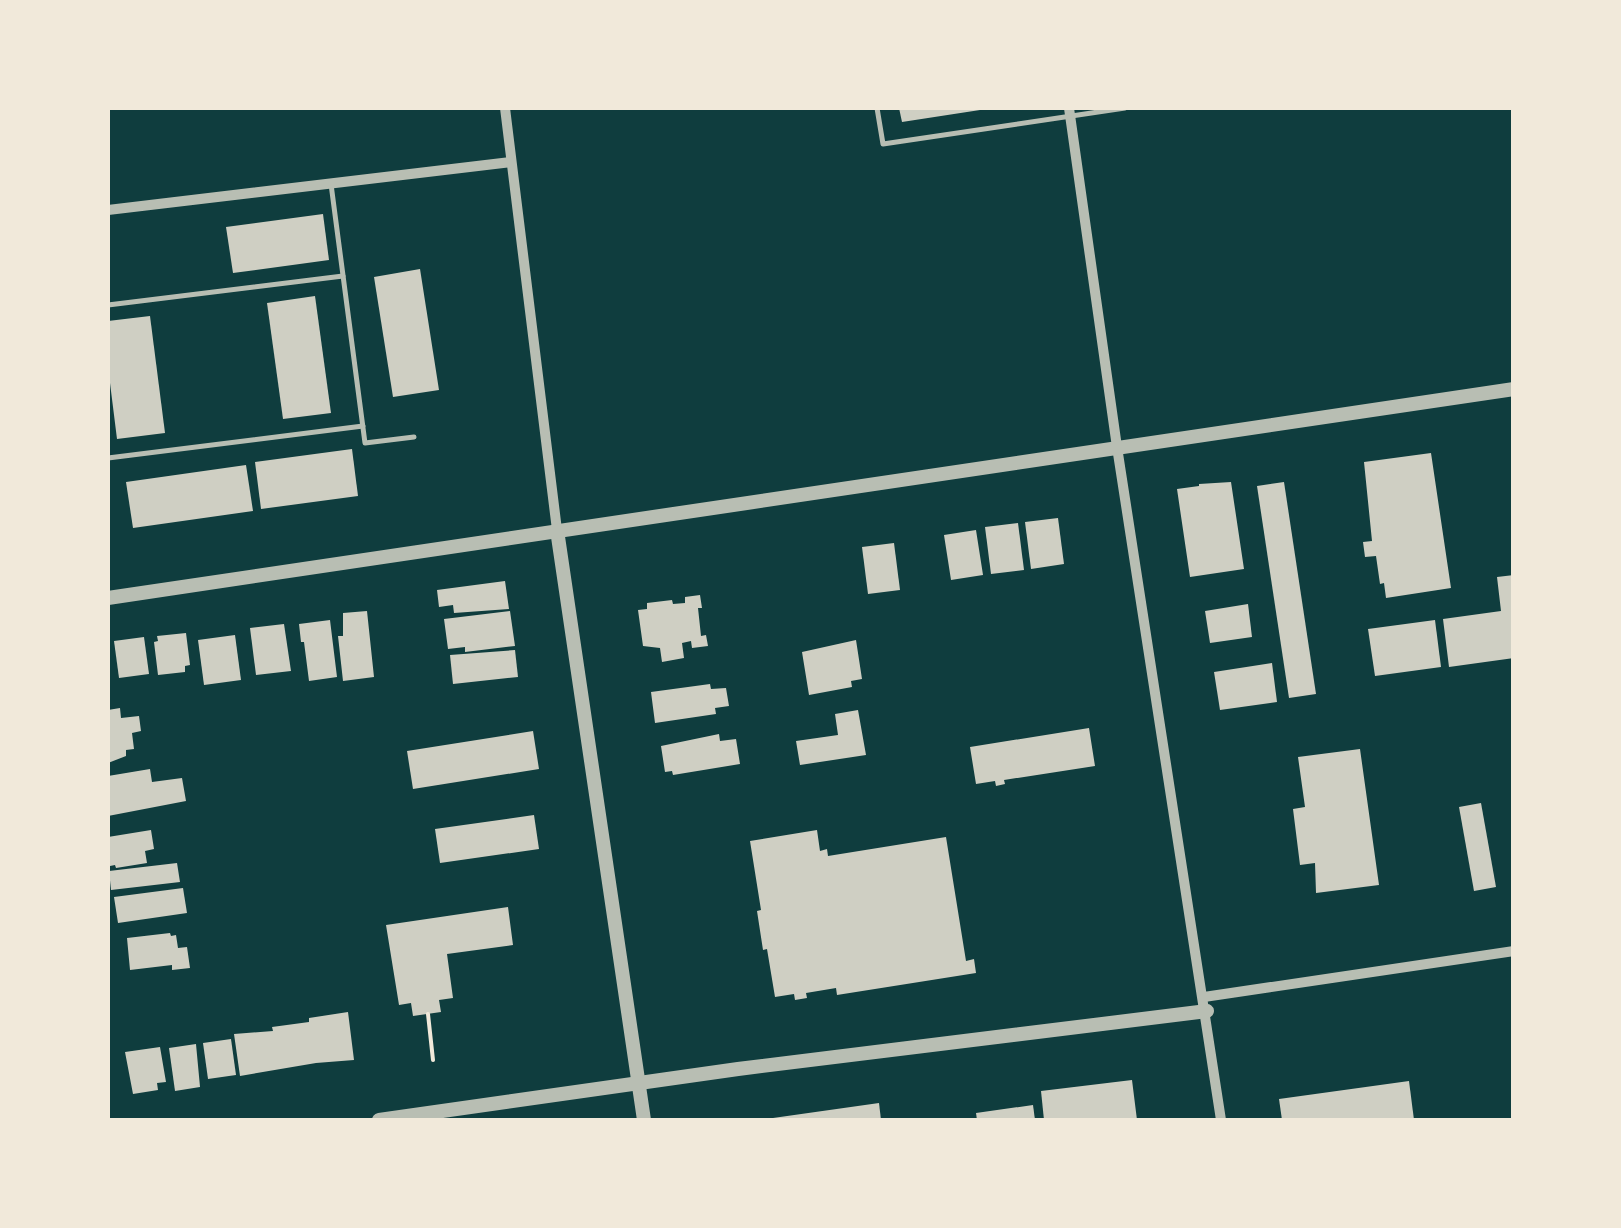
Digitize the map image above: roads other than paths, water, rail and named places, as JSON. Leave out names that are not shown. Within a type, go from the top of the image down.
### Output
[{"type":"street","points":[[504,108],[557,530],[644,1120]]},
{"type":"street","points":[[1070,112],[1117,447],[1221,1120]]},
{"type":"street","points":[[108,210],[511,162]]},
{"type":"street","points":[[108,598],[1514,389]]},
{"type":"street","points":[[379,1120],[1205,1004],[1514,951]]},
{"type":"lane","points":[[877,108],[882,144],[1070,112],[1125,108]]},
{"type":"lane","points":[[332,184],[365,443],[414,437]]},
{"type":"lane","points":[[108,306],[344,276]]},
{"type":"lane","points":[[108,458],[363,426]]}]
